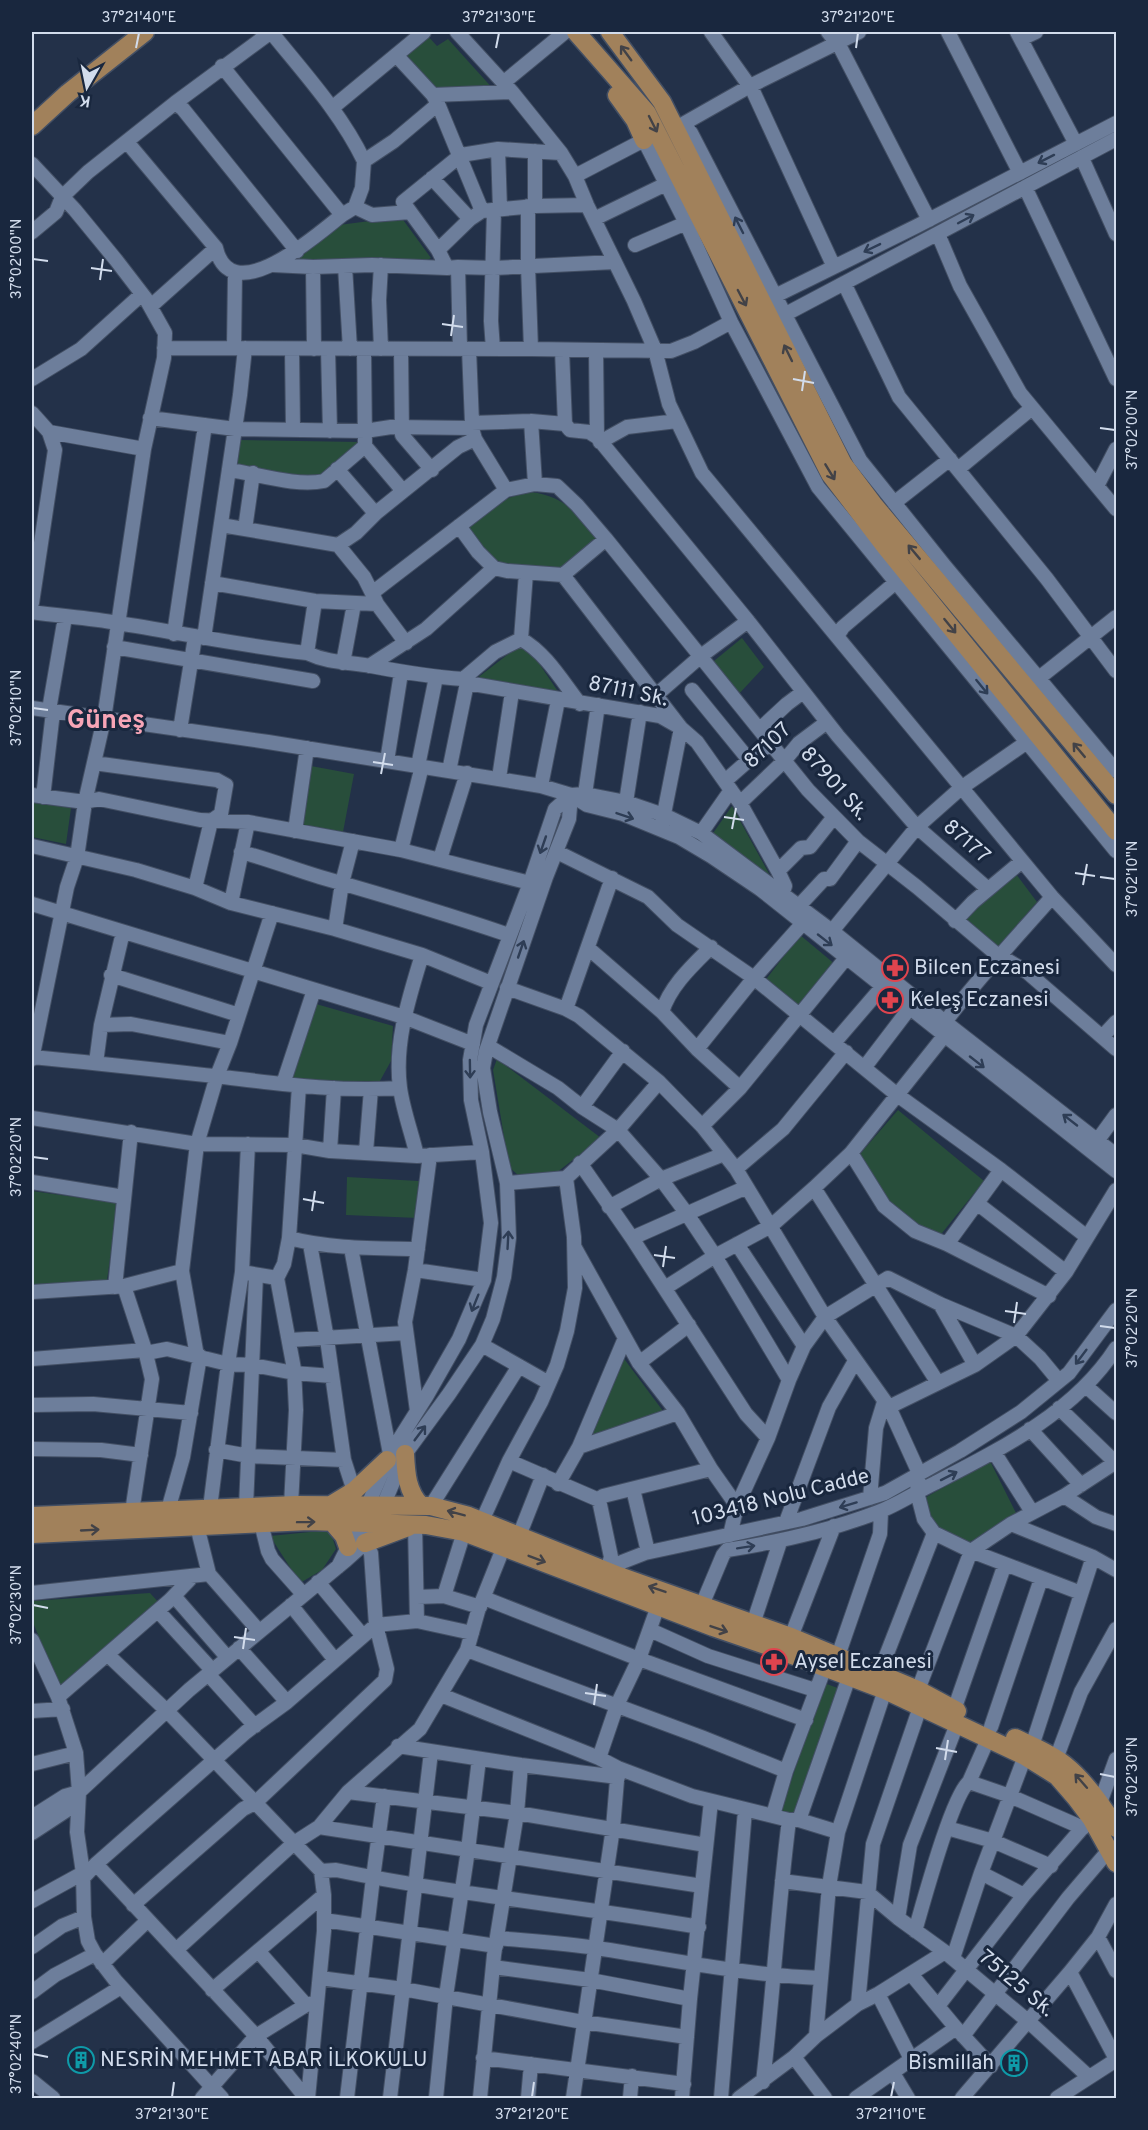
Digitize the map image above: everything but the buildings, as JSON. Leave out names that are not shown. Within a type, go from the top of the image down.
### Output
[{"type":"main road","points":[[32,117],[82,72],[133,32]]},
{"type":"main road","points":[[32,126],[145,32]]},
{"type":"main road","points":[[575,32],[597,69],[627,108],[644,140]]},
{"type":"main road","points":[[575,32],[648,113],[830,474],[892,555],[1116,831]]},
{"type":"main road","points":[[610,32],[662,102],[683,124]]},
{"type":"main road","points":[[662,102],[843,464],[873,504],[1116,795]]},
{"type":"main road","points":[[331,1514],[394,1456],[413,1498],[426,1506]]},
{"type":"main road","points":[[32,1516],[291,1505],[368,1523],[415,1524],[511,1541],[609,1572],[791,1637],[832,1661],[849,1677],[882,1682]]},
{"type":"main road","points":[[32,1534],[261,1523],[331,1514],[375,1505],[426,1506],[482,1521],[511,1541],[658,1606],[832,1661],[1029,1751],[1056,1758],[1077,1775],[1092,1816],[1113,1856]]},
{"type":"main road","points":[[331,1514],[344,1536],[356,1545],[415,1524]]},
{"type":"main road","points":[[1029,1751],[1057,1776],[1092,1816],[1115,1824]]},
{"type":"street","points":[[32,232],[56,212],[62,197],[88,172],[222,66],[271,32],[332,108],[352,136],[364,161],[362,188],[355,207],[297,251],[272,265]]},
{"type":"street","points":[[332,108],[424,32]]},
{"type":"street","points":[[458,32],[561,153],[575,176],[587,205],[623,275],[655,350],[669,404],[702,473],[1052,897],[1116,965]]},
{"type":"street","points":[[364,161],[394,141],[436,99],[507,87],[566,32]]},
{"type":"street","points":[[711,32],[750,86],[834,267]]},
{"type":"street","points":[[859,32],[832,37],[683,124],[691,133],[860,460],[1116,771]]},
{"type":"street","points":[[948,32],[1020,173]]},
{"type":"street","points":[[1036,32],[1019,35],[1076,144]]},
{"type":"street","points":[[832,37],[929,220]]},
{"type":"street","points":[[396,55],[436,99],[460,155],[492,210]]},
{"type":"street","points":[[222,66],[342,215]]},
{"type":"street","points":[[175,102],[297,251]]},
{"type":"street","points":[[775,296],[929,220],[1116,123]]},
{"type":"street","points":[[784,315],[1116,139]]},
{"type":"street","points":[[575,176],[644,140],[686,223],[731,322],[818,487],[1116,851]]},
{"type":"street","points":[[128,142],[216,248],[219,257],[230,271],[235,273],[272,265],[494,268],[615,262]]},
{"type":"street","points":[[506,490],[473,430],[465,349],[453,268],[403,202],[460,155],[498,149],[561,153]]},
{"type":"street","points":[[493,349],[490,321],[494,268],[492,210],[498,149]]},
{"type":"street","points":[[531,349],[528,266],[535,151]]},
{"type":"street","points":[[1082,158],[1116,234]]},
{"type":"street","points":[[32,164],[142,294],[165,333],[164,358],[144,449],[104,719],[32,1055],[299,1086],[400,1088]]},
{"type":"street","points":[[432,178],[470,219]]},
{"type":"street","points":[[594,219],[666,184]]},
{"type":"street","points":[[1025,187],[1116,379]]},
{"type":"street","points":[[438,250],[470,219],[492,210],[531,206],[587,205]]},
{"type":"street","points":[[355,207],[372,215],[410,212]]},
{"type":"street","points":[[635,245],[686,223]]},
{"type":"street","points":[[938,234],[960,286],[1020,393],[1098,484],[1116,509]]},
{"type":"street","points":[[151,306],[216,248]]},
{"type":"street","points":[[381,265],[379,300],[381,349]]},
{"type":"street","points":[[345,266],[357,349],[365,446],[404,491]]},
{"type":"street","points":[[313,267],[314,349]]},
{"type":"street","points":[[180,729],[192,661],[212,583],[235,429],[240,348],[235,273]]},
{"type":"street","points":[[844,283],[899,397],[1092,637],[1116,671]]},
{"type":"street","points":[[32,379],[81,349],[142,294]]},
{"type":"street","points":[[164,348],[671,351],[694,342],[731,322]]},
{"type":"street","points":[[292,349],[293,430]]},
{"type":"street","points":[[328,349],[330,431]]},
{"type":"street","points":[[401,349],[402,435],[432,470]]},
{"type":"street","points":[[562,350],[565,424],[570,430],[589,432],[598,440]]},
{"type":"street","points":[[596,350],[598,440]]},
{"type":"street","points":[[894,503],[954,464],[1032,408]]},
{"type":"street","points":[[33,418],[50,432],[144,449]]},
{"type":"street","points":[[150,418],[235,429],[330,431],[365,431],[402,427],[473,430],[531,421],[565,424]]},
{"type":"street","points":[[212,583],[315,601],[354,604],[374,598],[459,526],[506,490],[535,484],[531,421]]},
{"type":"street","points":[[598,440],[627,427],[677,421]]},
{"type":"street","points":[[174,634],[205,425]]},
{"type":"street","points":[[338,545],[356,533],[375,513],[432,470],[473,430]]},
{"type":"street","points":[[32,603],[53,470],[55,450],[50,432]]},
{"type":"street","name":"87177","points":[[598,440],[748,621],[827,722],[916,827],[988,889]]},
{"type":"street","points":[[229,470],[295,482],[324,482],[365,446]]},
{"type":"street","points":[[1098,484],[1116,449]]},
{"type":"street","points":[[337,469],[375,513]]},
{"type":"street","points":[[245,530],[253,473]]},
{"type":"street","name":"87901 Sk.","points":[[535,484],[557,486],[577,505],[784,761],[833,818],[955,921],[1001,956],[1027,972],[1116,1049]]},
{"type":"street","points":[[221,525],[338,545],[364,577],[374,598],[406,643]]},
{"type":"street","points":[[459,526],[478,552],[494,568],[526,573],[563,575],[606,539]]},
{"type":"street","points":[[369,666],[406,643],[452,608],[471,587],[494,568]]},
{"type":"street","points":[[521,639],[526,573]]},
{"type":"street","points":[[563,575],[600,624],[633,662],[655,696],[681,728],[663,822]]},
{"type":"street","points":[[837,636],[843,627],[896,582]]},
{"type":"street","points":[[307,653],[315,601]]},
{"type":"street","points":[[343,663],[354,604]]},
{"type":"street","name":"87111 Sk.","points":[[32,612],[118,623],[247,646],[307,653],[316,658],[343,663],[465,681],[512,692],[660,716],[681,728],[697,742],[728,785],[778,871],[785,886],[782,895]]},
{"type":"street","points":[[65,617],[38,796],[85,802],[99,799],[211,821],[248,822],[400,850],[530,883]]},
{"type":"street","points":[[1039,678],[1116,617]]},
{"type":"street","points":[[655,696],[701,656],[748,621]]},
{"type":"street","points":[[449,771],[465,681],[495,652],[521,639]]},
{"type":"street","points":[[521,639],[532,645],[545,658],[580,704]]},
{"type":"street","points":[[114,647],[313,681]]},
{"type":"street","points":[[387,761],[400,673]]},
{"type":"street","points":[[400,850],[420,766],[436,678]]},
{"type":"street","points":[[692,690],[749,760]]},
{"type":"street","points":[[499,778],[512,692]]},
{"type":"street","points":[[760,729],[803,692]]},
{"type":"street","points":[[541,786],[558,700]]},
{"type":"street","points":[[585,794],[598,705]]},
{"type":"street","points":[[32,708],[499,778],[541,786],[570,795],[587,805],[701,833],[832,931],[944,1029],[1116,1171]]},
{"type":"street","points":[[626,802],[640,712]]},
{"type":"street","name":"87107","points":[[740,803],[784,761],[799,743],[827,722]]},
{"type":"street","points":[[832,931],[916,827],[961,788],[1028,742]]},
{"type":"street","name":"87107","points":[[701,833],[728,785],[749,760],[771,743]]},
{"type":"street","points":[[295,831],[308,748]]},
{"type":"street","points":[[94,763],[217,780],[226,784],[220,814],[211,821],[195,888]]},
{"type":"street","points":[[440,859],[467,773]]},
{"type":"street","points":[[32,1833],[67,1810],[79,1792],[210,1672],[338,1567],[356,1545],[368,1523],[394,1456],[459,1339],[484,1280],[491,1223],[482,1152],[471,1100],[470,1060],[476,1025],[555,810],[570,795],[585,794],[626,802],[663,822],[760,889],[909,1009],[944,1029],[1116,1155]]},
{"type":"street","points":[[394,1456],[449,1394],[482,1345],[493,1319],[504,1277],[509,1238],[507,1183],[490,1112],[483,1068],[507,988],[569,819],[570,795]]},
{"type":"street","points":[[778,871],[801,848],[810,847],[833,818]]},
{"type":"street","points":[[231,903],[248,822]]},
{"type":"street","points":[[335,929],[342,883],[353,841]]},
{"type":"street","points":[[798,907],[824,879],[830,879],[858,841]]},
{"type":"street","points":[[32,846],[136,870],[195,888],[231,903],[335,929],[422,955],[491,983]]},
{"type":"street","points":[[241,852],[425,907],[509,935]]},
{"type":"street","points":[[557,852],[648,897],[676,925],[754,978],[896,1094],[1087,1237]]},
{"type":"street","points":[[955,921],[988,889],[1022,861]]},
{"type":"street","points":[[566,1009],[612,878]]},
{"type":"street","points":[[664,1288],[715,1256],[771,1226],[851,1153],[944,1029],[972,986],[1052,897]]},
{"type":"street","points":[[32,904],[404,1017],[473,1044]]},
{"type":"street","points":[[168,1510],[183,1457],[198,1356],[183,1271],[197,1144],[216,1076],[230,1043],[272,913]]},
{"type":"street","points":[[697,1049],[754,978],[803,923]]},
{"type":"street","points":[[96,1063],[111,975],[123,932]]},
{"type":"street","points":[[662,1012],[681,977],[711,947]]},
{"type":"street","points":[[588,948],[662,1012],[697,1049],[740,1088]]},
{"type":"street","points":[[417,1411],[405,1323],[418,1249],[424,1156],[400,1088],[399,1057],[404,1017],[422,955]]},
{"type":"street","points":[[702,1126],[740,1088],[846,958]]},
{"type":"street","points":[[111,975],[239,1015]]},
{"type":"street","points":[[834,1043],[883,986]]},
{"type":"street","points":[[507,988],[566,1009],[579,1016],[659,1082],[702,1126],[736,1169],[825,1317],[886,1405],[920,1473],[917,1492],[924,1520],[934,1533],[971,1551],[1081,1593]]},
{"type":"street","points":[[283,1084],[314,990]]},
{"type":"street","points":[[864,1068],[909,1009]]},
{"type":"street","points":[[1102,1037],[1116,1022]]},
{"type":"street","points":[[101,1025],[131,1024],[230,1043]]},
{"type":"street","points":[[488,1046],[558,1088],[582,1107],[618,1130],[661,1179],[687,1214],[715,1256],[789,1380]]},
{"type":"street","points":[[582,1107],[623,1052]]},
{"type":"street","points":[[736,1169],[783,1129],[846,1052]]},
{"type":"street","points":[[507,1183],[566,1178],[618,1130],[659,1082]]},
{"type":"street","points":[[291,1505],[296,1410],[294,1373],[290,1340],[277,1278],[284,1264],[289,1238],[299,1086]]},
{"type":"street","points":[[330,1151],[334,1088]]},
{"type":"street","points":[[366,1152],[371,1089]]},
{"type":"street","points":[[1097,1141],[1116,1115]]},
{"type":"street","points":[[32,1118],[197,1144],[295,1145],[330,1151],[424,1156],[482,1152]]},
{"type":"street","points":[[130,1132],[120,1286],[146,1352],[152,1379],[132,1512]]},
{"type":"street","points":[[246,1507],[253,1365],[249,1273],[248,1143]]},
{"type":"street","points":[[851,1153],[884,1206],[915,1231],[947,1244],[1049,1296]]},
{"type":"street","points":[[609,1207],[661,1179],[724,1154]]},
{"type":"street","points":[[580,1163],[632,1238],[746,1414],[768,1438]]},
{"type":"street","points":[[947,1244],[1000,1170]]},
{"type":"street","points":[[482,1521],[509,1461],[541,1402],[567,1331],[575,1288],[574,1246],[566,1178]]},
{"type":"street","points":[[32,1182],[124,1197]]},
{"type":"street","points":[[632,1238],[747,1187]]},
{"type":"street","points":[[814,1188],[938,1383]]},
{"type":"street","points":[[870,1498],[876,1428],[886,1405],[975,1365],[1016,1336],[1066,1272],[1116,1190]]},
{"type":"street","points":[[978,1203],[1066,1272]]},
{"type":"street","points":[[289,1238],[310,1244],[351,1248],[418,1249]]},
{"type":"street","points":[[310,1244],[327,1339],[344,1460],[354,1491]]},
{"type":"street","points":[[737,1244],[804,1346]]},
{"type":"street","points":[[574,1246],[639,1363],[678,1413],[711,1469],[737,1506]]},
{"type":"street","points":[[351,1248],[394,1456]]},
{"type":"street","points":[[415,1270],[484,1280]]},
{"type":"street","points":[[32,1292],[120,1286],[183,1271]]},
{"type":"street","points":[[249,1273],[277,1278]]},
{"type":"street","points":[[210,1508],[228,1364],[249,1273]]},
{"type":"street","points":[[730,1535],[737,1506],[768,1438],[804,1346],[825,1317],[888,1278],[940,1304],[1016,1336],[1040,1358],[1059,1381]]},
{"type":"street","points":[[940,1304],[975,1365]]},
{"type":"street","name":"103418 Nolu Cadde","points":[[609,1572],[622,1562],[648,1552],[786,1522],[885,1493],[960,1451],[1022,1412],[1069,1373],[1116,1310]]},
{"type":"street","points":[[639,1363],[689,1325]]},
{"type":"street","points":[[290,1340],[406,1333]]},
{"type":"street","points":[[558,1484],[579,1447],[625,1338]]},
{"type":"street","points":[[482,1345],[549,1383]]},
{"type":"street","points":[[32,1359],[167,1349],[228,1364],[253,1365],[294,1373],[332,1376]]},
{"type":"street","points":[[702,1605],[727,1550],[780,1542],[880,1512],[994,1452],[1030,1429],[1086,1386],[1115,1353]]},
{"type":"street","points":[[786,1522],[829,1407],[855,1361]]},
{"type":"street","points":[[426,1506],[519,1366]]},
{"type":"street","points":[[1086,1386],[1116,1413]]},
{"type":"street","points":[[32,1405],[93,1404],[191,1413]]},
{"type":"street","points":[[858,2004],[873,1844],[919,1699],[971,1551],[1011,1524],[1064,1496],[1116,1462],[1059,1408]]},
{"type":"street","points":[[579,1447],[678,1413]]},
{"type":"street","points":[[1030,1429],[1081,1485]]},
{"type":"street","points":[[32,1449],[101,1450],[141,1455]]},
{"type":"street","points":[[216,1450],[249,1456],[344,1460]]},
{"type":"street","points":[[994,1452],[1032,1512]]},
{"type":"street","points":[[509,1461],[598,1500]]},
{"type":"street","points":[[598,1500],[603,1496],[711,1469]]},
{"type":"street","points":[[176,1950],[294,1842],[320,1827],[348,1792],[420,1729],[467,1650],[482,1602],[543,1475]]},
{"type":"street","points":[[633,1489],[648,1552]]},
{"type":"street","points":[[1064,1496],[1096,1517],[1116,1524]]},
{"type":"street","points":[[598,1500],[612,1557],[609,1572]]},
{"type":"street","points":[[773,1815],[815,1690],[832,1661],[880,1534],[880,1512]]},
{"type":"street","points":[[261,1523],[272,1559],[303,1594]]},
{"type":"street","points":[[415,1524],[417,1621]]},
{"type":"street","points":[[1011,1524],[1093,1557],[1116,1570]]},
{"type":"street","points":[[197,1526],[209,1574],[259,1631]]},
{"type":"street","points":[[791,1637],[834,1526]]},
{"type":"street","points":[[444,1596],[464,1532]]},
{"type":"street","points":[[816,2036],[829,1886],[838,1832],[882,1682],[934,1533]]},
{"type":"street","points":[[753,1624],[780,1542]]},
{"type":"street","points":[[134,1905],[243,1809],[255,1803],[385,1680],[387,1669],[376,1625],[371,1553],[356,1545]]},
{"type":"street","points":[[782,1881],[867,1892],[949,1955],[1029,1751],[1060,1665],[1093,1557]]},
{"type":"street","points":[[898,1918],[910,1845],[956,1717],[1005,1564]]},
{"type":"street","points":[[32,1593],[209,1574]]},
{"type":"street","points":[[32,1710],[61,1703],[108,1655],[158,1611],[193,1576]]},
{"type":"street","points":[[915,1931],[947,1828],[963,1787],[969,1782],[990,1733],[1041,1579]]},
{"type":"street","points":[[318,1582],[363,1636]]},
{"type":"street","points":[[174,1596],[227,1658]]},
{"type":"street","points":[[417,1597],[444,1596],[482,1602],[806,1720]]},
{"type":"street","points":[[291,1605],[335,1660]]},
{"type":"street","points":[[599,1758],[617,1705],[639,1659],[658,1606]]},
{"type":"street","points":[[158,1611],[255,1726]]},
{"type":"street","points":[[32,1901],[83,1875],[376,1625],[417,1621],[472,1633]]},
{"type":"street","points":[[1056,1758],[1089,1675],[1116,1629]]},
{"type":"street","points":[[650,1630],[708,1656],[815,1690]]},
{"type":"street","points":[[32,1640],[38,1665],[61,1703],[76,1753],[79,1792],[77,1832],[88,1941],[98,1959],[207,2093],[222,2098]]},
{"type":"street","points":[[239,1648],[287,1702]]},
{"type":"street","points":[[467,1650],[786,1771]]},
{"type":"street","points":[[108,1655],[167,1711],[321,1871],[324,1920],[320,1978],[311,2003],[307,2098]]},
{"type":"street","points":[[763,2082],[775,1976],[782,1881],[794,1820],[849,1677]]},
{"type":"street","points":[[441,1695],[599,1758],[618,1772]]},
{"type":"street","points":[[398,1746],[521,1765],[618,1772],[692,1796],[838,1832]]},
{"type":"street","points":[[390,2098],[431,1752]]},
{"type":"street","points":[[32,1764],[76,1753]]},
{"type":"street","points":[[436,2098],[446,1996],[479,1759]]},
{"type":"street","points":[[938,2006],[1024,1895],[1092,1816],[1116,1759]]},
{"type":"street","points":[[480,2098],[496,1942],[517,1813],[521,1765]]},
{"type":"street","points":[[573,2098],[613,1828],[618,1772]]},
{"type":"street","points":[[969,1782],[1010,1796],[1092,1816]]},
{"type":"street","points":[[32,1817],[65,1796],[79,1792]]},
{"type":"street","points":[[348,1792],[517,1813],[706,1845]]},
{"type":"street","points":[[347,2098],[384,1796]]},
{"type":"street","points":[[682,2098],[711,1801]]},
{"type":"street","points":[[722,2098],[745,1809]]},
{"type":"street","points":[[320,1827],[702,1886]]},
{"type":"street","points":[[947,1828],[993,1842],[1051,1866]]},
{"type":"street","points":[[856,2098],[910,2059],[960,2032],[995,1994],[1068,1898],[1113,1856]]},
{"type":"street","points":[[96,1864],[256,2036],[307,2098]]},
{"type":"street","points":[[321,1871],[336,1870],[462,1893],[600,1910],[699,1927]]},
{"type":"street","points":[[981,1873],[1024,1895]]},
{"type":"street","points":[[212,1990],[324,1895]]},
{"type":"street","points":[[962,2098],[1070,1972],[1098,1936],[1116,1905]]},
{"type":"street","points":[[32,1947],[62,1926],[84,1917]]},
{"type":"street","points":[[32,1992],[55,1975],[98,1959],[148,1920]]},
{"type":"street","points":[[324,1920],[454,1940],[595,1948],[731,1971],[820,1978]]},
{"type":"street","points":[[1098,1936],[1116,1971]]},
{"type":"street","points":[[259,1952],[311,2003]]},
{"type":"street","name":"75125 Sk.","points":[[740,2098],[795,2057],[816,2036],[858,2004],[949,1955],[1029,2022],[1089,2077]]},
{"type":"street","points":[[493,1967],[590,1980],[690,1999]]},
{"type":"street","points":[[1058,2098],[1116,2060],[1070,1972]]},
{"type":"street","points":[[911,1974],[991,2066]]},
{"type":"street","points":[[320,1978],[403,1989],[583,2022],[687,2037]]},
{"type":"street","points":[[32,2043],[121,1987]]},
{"type":"street","points":[[878,1994],[910,2059]]},
{"type":"street","points":[[207,2093],[256,2036],[311,2003]]},
{"type":"street","points":[[795,2057],[825,2098]]},
{"type":"street","points":[[483,2058],[684,2084]]},
{"type":"street","points":[[528,2098],[531,2064]]},
{"type":"street","points":[[1058,2098],[1116,2071]]},
{"type":"street","points":[[893,2073],[908,2098]]},
{"type":"street","points":[[630,2098],[632,2076]]},
{"type":"street","points":[[32,2081],[53,2098]]},
{"type":"green space","points":[[425,33],[437,46],[448,39],[495,91],[438,91],[401,55]]},
{"type":"green space","points":[[401,217],[431,258],[412,268],[293,260],[331,226]]},
{"type":"green space","points":[[240,440],[359,442],[360,448],[315,480],[237,468]]},
{"type":"green space","points":[[531,492],[552,497],[569,507],[596,538],[588,553],[556,573],[502,567],[488,558],[466,528],[496,505],[511,497]]},
{"type":"green space","points":[[742,638],[764,667],[736,697],[709,665]]},
{"type":"green space","points":[[524,647],[530,650],[561,696],[472,682],[516,648]]},
{"type":"green space","points":[[311,766],[354,774],[343,832],[300,824]]},
{"type":"green space","points":[[32,802],[71,808],[66,844],[32,837]]},
{"type":"green space","points":[[732,806],[772,879],[711,836]]},
{"type":"green space","points":[[1013,870],[1037,902],[995,950],[959,921]]},
{"type":"green space","points":[[800,935],[836,965],[799,1011],[764,982]]},
{"type":"green space","points":[[316,1004],[393,1026],[391,1061],[376,1088],[291,1081]]},
{"type":"green space","points":[[497,1059],[601,1138],[556,1173],[518,1175],[509,1167],[493,1070]]},
{"type":"green space","points":[[898,1110],[984,1181],[938,1238],[898,1215],[867,1174],[860,1154]]},
{"type":"green space","points":[[347,1177],[419,1181],[418,1218],[346,1215]]},
{"type":"green space","points":[[32,1191],[118,1203],[107,1280],[32,1285]]},
{"type":"green space","points":[[622,1356],[663,1411],[597,1438],[590,1430]]},
{"type":"green space","points":[[990,1461],[1017,1515],[966,1544],[933,1526],[921,1500]]},
{"type":"green space","points":[[330,1530],[336,1549],[322,1570],[300,1583],[270,1536]]},
{"type":"green space","points":[[150,1593],[161,1605],[60,1689],[32,1620],[32,1601]]},
{"type":"green space","points":[[824,1683],[843,1690],[797,1821],[779,1817]]},
{"type":"place","name":"Bilcen Eczanesi","points":[[895,968]]},
{"type":"place","name":"Keleş Eczanesi","points":[[890,1000]]},
{"type":"place","name":"Aysel Eczanesi","points":[[774,1662]]},
{"type":"place","name":"NESRİN MEHMET ABAR İLKOKULU","points":[[81,2060]]},
{"type":"place","name":"Bismillah","points":[[1014,2063]]},
{"type":"district","name":"Güneş","points":[[106,721]]}]
